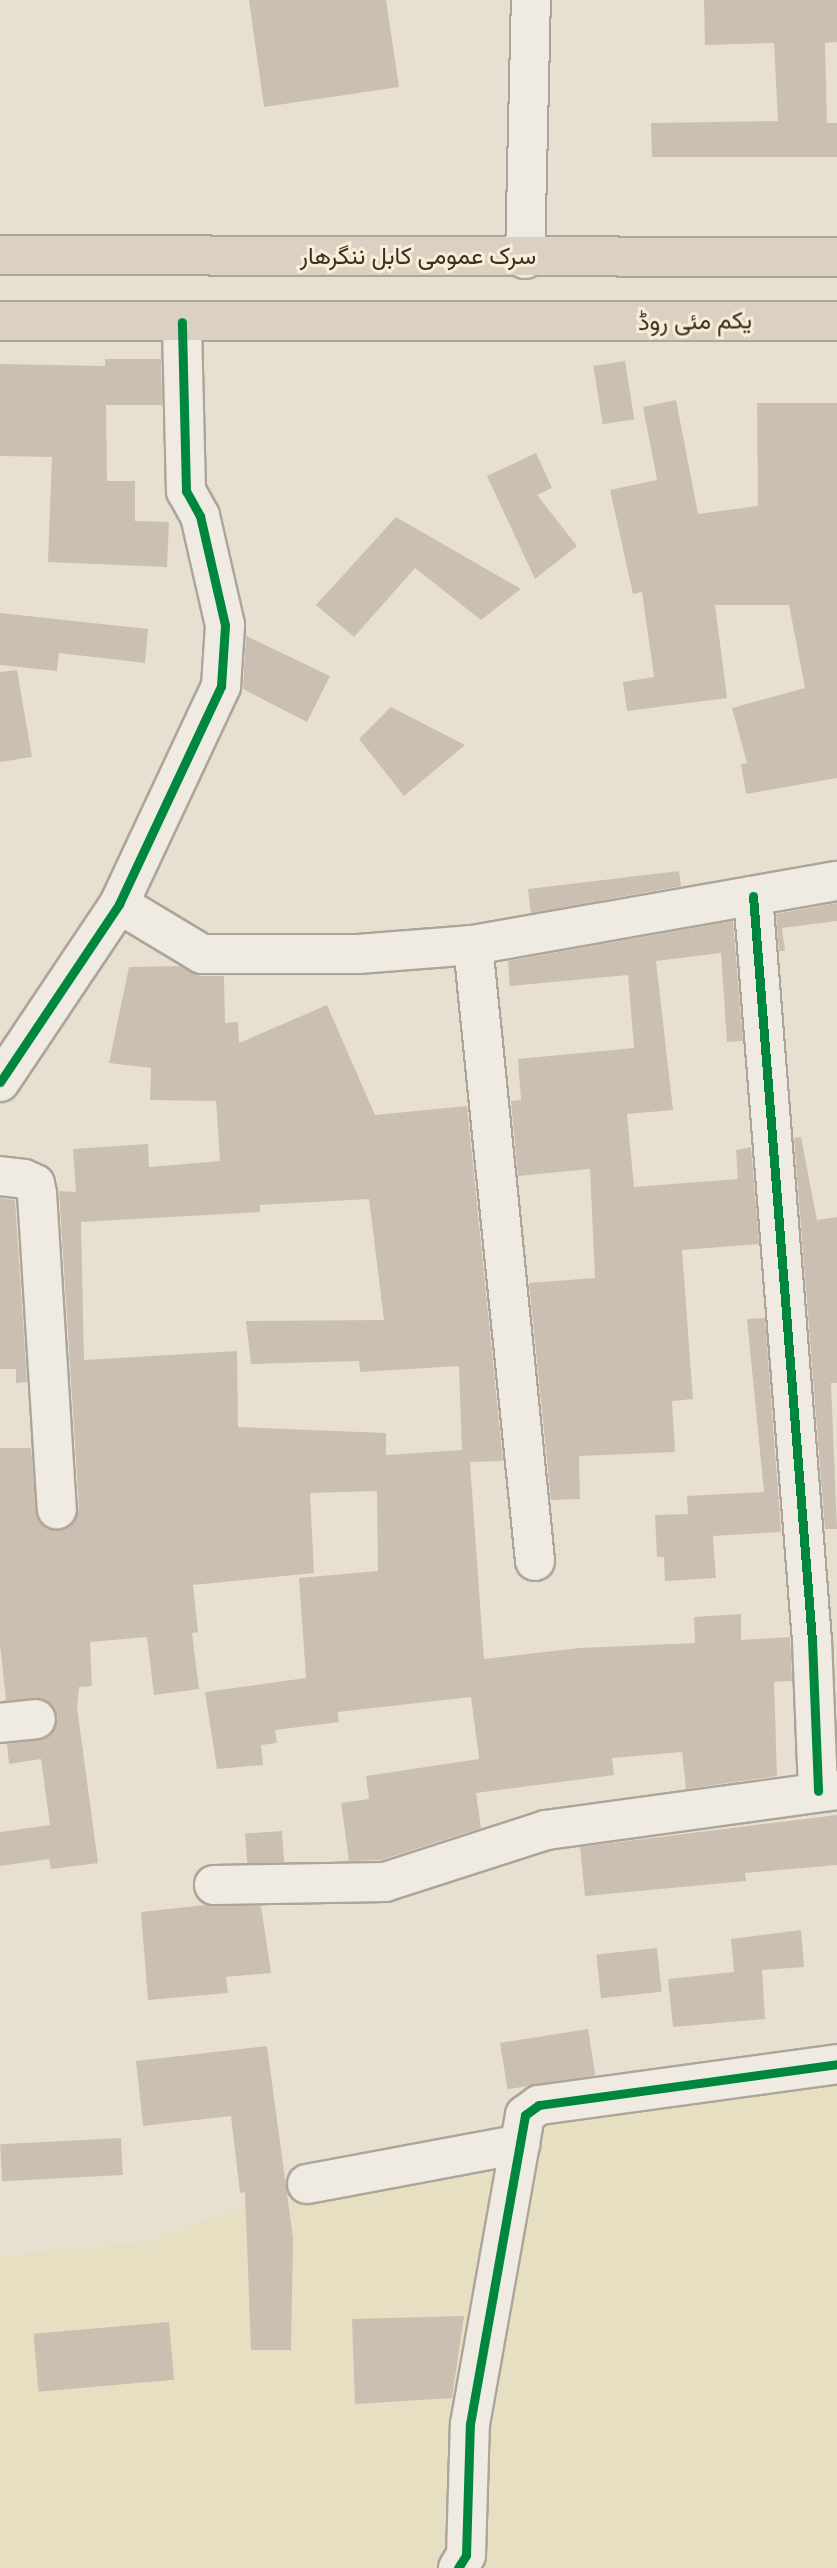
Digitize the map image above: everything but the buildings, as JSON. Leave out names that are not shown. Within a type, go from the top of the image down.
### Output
[{"type":"highway","name":"سرک عمومی کابل ننگرهار","points":[[0,255],[525,259],[837,257]]},
{"type":"highway","points":[[0,321],[182,322]]},
{"type":"highway","name":"یکم مئی روڈ","points":[[182,322],[552,324],[837,321]]},
{"type":"street","points":[[525,259],[531,0]]},
{"type":"street","points":[[6,1064],[119,904],[221,686],[225,625],[200,516],[186,491],[182,322]]},
{"type":"street","points":[[119,904],[202,954],[358,954],[473,945],[837,881]]},
{"type":"street","points":[[214,1885],[385,1882],[547,1830],[827,1790],[812,1640],[753,896]]},
{"type":"street","points":[[473,945],[536,1561]]},
{"type":"street","points":[[0,1176],[24,1179],[35,1184],[37,1194],[57,1509]]},
{"type":"street","points":[[458,2568],[466,2555],[470,2424],[525,2115],[539,2105],[837,2063]]},
{"type":"street","points":[[307,2184],[520,2144]]},
{"type":"shaded area","points":[[837,2063],[837,2568],[0,2568],[0,2256],[154,2241],[230,2210],[495,2173],[565,2102]]},
{"type":"cycle path","points":[[0,1082],[119,904],[221,686],[225,625],[200,516],[186,491],[182,322]]},
{"type":"cycle path","points":[[753,896],[812,1640],[818,1791]]},
{"type":"cycle path","points":[[458,2568],[466,2555],[470,2424],[525,2115],[539,2105],[837,2064]]}]
